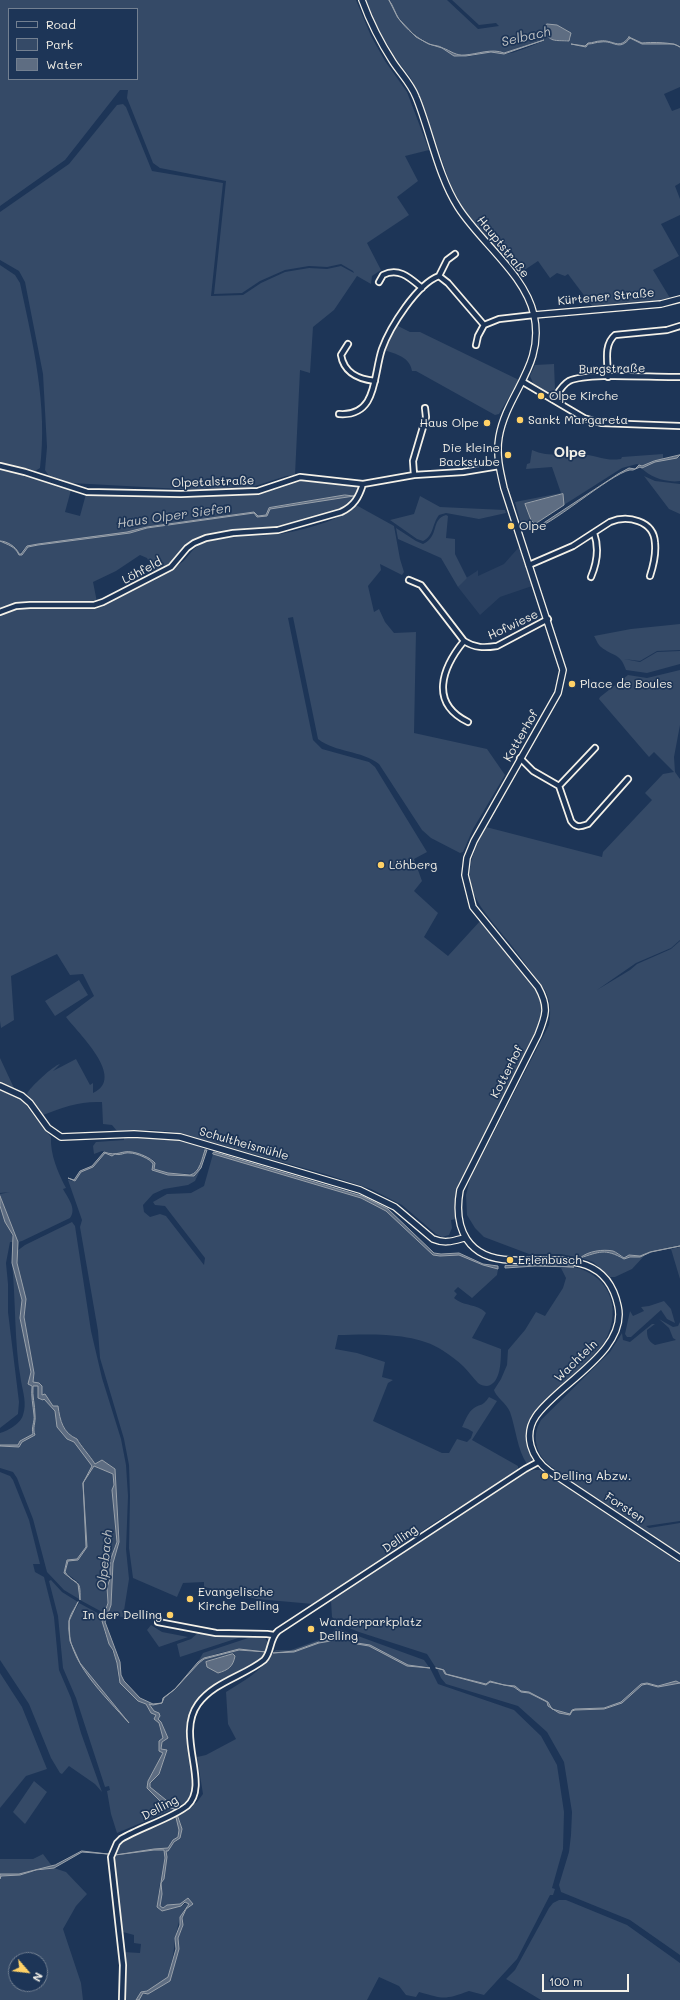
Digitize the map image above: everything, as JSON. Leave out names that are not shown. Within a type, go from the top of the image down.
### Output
[{"type":"street","name":"Hauptstraße","points":[[362,0],[377,36],[416,97],[452,196],[466,219],[519,282],[534,315],[536,335],[534,354],[530,367],[501,429],[498,444],[499,466],[529,564],[548,619]]},
{"type":"street","points":[[339,414],[349,415],[364,406],[370,397],[382,350],[389,334],[422,288],[428,282],[439,276],[447,260],[455,254]]},
{"type":"street","points":[[379,282],[383,275],[395,272],[406,275],[422,288]]},
{"type":"street","points":[[439,276],[448,283],[484,325]]},
{"type":"street","name":"Kürtener Straße","points":[[534,315],[661,304],[680,299]]},
{"type":"street","points":[[476,345],[478,336],[484,325],[499,319],[534,315]]},
{"type":"street","points":[[608,377],[608,347],[609,342],[615,335],[667,330],[680,326]]},
{"type":"street","points":[[348,344],[341,355],[345,367],[358,377],[375,381]]},
{"type":"street","name":"Burgstraße","points":[[554,400],[562,387],[568,382],[584,378],[680,377]]},
{"type":"street","points":[[523,382],[584,418],[601,423],[680,426]]},
{"type":"street","points":[[414,475],[413,461],[426,417],[425,408]]},
{"type":"street","name":"Olpetalstraße","points":[[0,466],[25,472],[87,492],[188,494],[250,492],[300,477],[363,484],[414,475],[463,472],[499,466]]},
{"type":"street","name":"Löhfeld","points":[[0,612],[16,606],[94,605],[103,602],[171,566],[194,543],[206,538],[233,533],[278,530],[342,512],[349,508],[354,502],[363,484]]},
{"type":"street","points":[[529,564],[559,553],[610,522],[623,518],[636,519],[647,526],[651,531],[655,543],[650,576]]},
{"type":"street","points":[[591,577],[594,570],[597,548],[594,533]]},
{"type":"street","points":[[410,580],[421,585],[464,641],[445,671],[442,687],[447,702],[453,711],[460,718],[468,722]]},
{"type":"street","name":"Hofwiese","points":[[464,641],[478,648],[496,646],[548,619]]},
{"type":"street","name":"Kotterhof","points":[[464,1238],[458,1218],[460,1190],[538,1035],[545,1018],[546,1008],[538,987],[473,907],[465,875],[467,858],[483,823],[561,685],[562,664],[548,619]]},
{"type":"street","points":[[559,786],[595,748]]},
{"type":"street","points":[[520,758],[533,771],[559,786],[571,822],[575,826],[581,827],[588,824],[628,779]]},
{"type":"street","name":"Schultheismühle","points":[[0,1086],[18,1093],[30,1104],[50,1131],[61,1137],[134,1134],[180,1137],[365,1192],[395,1207],[433,1239],[440,1242],[449,1242],[464,1238]]},
{"type":"street","name":"Wachteln","points":[[464,1238],[477,1250],[490,1257],[503,1259],[561,1259],[576,1261],[588,1265],[600,1273],[608,1283],[617,1300],[619,1321],[608,1345],[536,1415],[532,1425],[530,1443],[532,1451],[538,1462]]},
{"type":"street","name":"Forsten","points":[[538,1462],[549,1471],[680,1558]]},
{"type":"street","name":"Delling","points":[[122,2000],[123,1965],[111,1867],[112,1853],[116,1843],[121,1839],[176,1812],[191,1801],[196,1793],[196,1783],[190,1747],[190,1722],[192,1714],[199,1703],[207,1695],[264,1660],[269,1654],[274,1636],[284,1627],[525,1468],[538,1462]]},
{"type":"street","points":[[158,1622],[216,1634],[267,1634],[274,1636]]},
{"type":"shaded area","points":[[519,547],[532,586],[500,597],[480,615],[458,587],[463,580],[478,570],[478,576],[504,564]]},
{"type":"green space","points":[[0,0],[356,0],[371,36],[385,61],[407,92],[429,150],[405,156],[418,181],[397,197],[409,215],[367,243],[381,270],[372,276],[371,284],[357,276],[334,310],[313,327],[310,373],[300,370],[295,475],[286,476],[249,488],[199,490],[71,483],[49,476],[45,470],[47,447],[43,374],[25,282],[19,271],[0,260],[0,212],[69,164],[117,105],[123,104],[126,107],[152,171],[223,183],[211,296],[243,295],[261,283],[285,272],[309,268],[327,269],[341,266],[354,273],[341,264],[327,267],[309,266],[285,270],[260,281],[242,293],[214,294],[226,181],[160,168],[153,163],[127,98],[128,90],[120,90],[65,160],[0,206]]},
{"type":"green space","points":[[366,0],[389,0],[397,17],[390,0],[447,0],[478,29],[499,26],[496,23],[479,25],[452,0],[680,0],[680,46],[675,45],[680,47],[680,87],[664,94],[672,111],[680,108],[680,183],[675,186],[680,199],[680,215],[661,224],[679,256],[653,270],[670,298],[662,301],[592,306],[568,274],[565,276],[557,273],[550,278],[538,261],[520,273],[467,214],[453,192],[419,94],[410,77],[396,59],[380,32]],"holes":[[[547,24],[557,25],[571,33],[569,41],[553,40],[548,37],[544,29]],[[630,37],[642,43],[671,44],[642,44],[630,38],[623,44],[619,45],[616,44],[622,43]],[[544,40],[512,53],[504,54],[492,52],[465,57],[456,56],[440,47],[429,44],[443,47],[455,55],[491,51],[504,53]],[[599,41],[605,41],[613,44],[605,42],[588,44],[585,47],[571,44],[585,46],[588,43]]]},
{"type":"green space","points":[[0,265],[15,275],[20,283],[38,375],[41,398],[42,445],[40,468],[35,471],[0,463]]},
{"type":"green space","points":[[396,325],[410,332],[420,332],[519,380],[499,414],[495,415],[416,371],[412,371],[411,366],[405,359],[384,350]]},
{"type":"green space","points":[[554,364],[555,390],[547,392],[533,383],[530,376],[535,365]]},
{"type":"green space","points":[[532,450],[552,455],[588,455],[611,460],[621,459],[622,457],[663,454],[663,459],[642,467],[637,464],[622,468],[523,531],[515,502],[561,493],[552,467],[526,469],[527,464],[530,463]]},
{"type":"green space","points":[[680,457],[680,481],[669,481],[658,478],[648,474],[640,467],[642,468],[655,462]]},
{"type":"green space","points":[[0,469],[22,474],[71,490],[65,512],[80,516],[86,494],[230,496],[264,493],[288,483],[302,481],[356,487],[358,491],[354,496],[350,495],[270,508],[266,515],[257,516],[254,512],[147,527],[127,532],[27,546],[19,554],[14,547],[0,540]]},
{"type":"green space","points":[[644,476],[655,481],[680,484],[680,514],[669,509]]},
{"type":"green space","points":[[420,496],[440,507],[505,510],[506,513],[479,519],[446,513],[439,515],[431,533],[427,539],[423,541],[417,539],[390,520],[414,514]]},
{"type":"green space","points":[[353,497],[345,506],[335,511],[293,524],[202,536],[191,541],[169,564],[154,572],[147,558],[140,555],[116,571],[93,582],[97,602],[15,603],[0,609],[0,541],[13,548],[19,555],[22,555],[28,547],[38,545],[130,533],[147,528],[254,513],[257,517],[267,516],[270,509]]},
{"type":"green space","points":[[356,505],[394,526],[404,572],[402,575],[380,564],[381,570],[368,586],[374,612],[379,609],[385,622],[394,633],[416,632],[414,733],[487,749],[505,775],[473,829],[463,852],[460,853],[431,838],[422,830],[379,764],[364,756],[325,744],[318,739],[293,617],[288,618],[313,740],[322,749],[369,762],[375,767],[427,852],[414,859],[422,881],[414,891],[438,913],[424,937],[448,956],[481,920],[537,988],[542,998],[544,1018],[456,1202],[456,1219],[451,1220],[452,1228],[449,1235],[442,1237],[436,1234],[402,1205],[371,1189],[325,1174],[174,1132],[151,1130],[117,1131],[112,1125],[103,1124],[102,1102],[86,1102],[72,1105],[43,1115],[27,1094],[47,1072],[57,1065],[60,1064],[53,1071],[76,1059],[90,1085],[93,1083],[93,1093],[102,1086],[105,1077],[102,1066],[96,1055],[66,1017],[94,996],[83,974],[70,975],[57,954],[11,976],[14,1020],[1,1028],[0,1021],[0,615],[17,608],[95,607],[104,605],[141,587],[168,571],[181,563],[197,546],[207,542],[225,538],[280,534],[299,530],[321,524],[341,516]]},
{"type":"green space","points":[[446,515],[448,516],[446,538],[455,539],[455,554],[467,578],[458,587],[441,558],[398,539],[396,528],[423,544],[432,537],[436,524],[441,517]]},
{"type":"green space","points":[[680,624],[680,650],[657,651],[640,661],[624,659],[640,662],[657,652],[680,651],[680,664],[647,673],[626,670],[619,657],[600,646],[594,636],[631,629]]},
{"type":"green space","points":[[680,670],[680,725],[674,757],[675,772],[680,779],[680,940],[671,948],[636,963],[597,990],[630,970],[637,964],[671,949],[680,941],[680,1246],[650,1252],[640,1256],[629,1255],[624,1258],[609,1250],[591,1252],[580,1258],[561,1254],[529,1254],[484,1237],[475,1228],[467,1215],[466,1195],[470,1179],[549,1025],[549,1003],[545,990],[477,900],[472,888],[470,876],[471,862],[486,827],[602,857],[603,852],[652,800],[645,793],[663,774],[674,772],[654,752],[649,757],[599,699],[628,675],[647,678]]},
{"type":"green space","points":[[79,980],[88,995],[55,1016],[45,1001]]},
{"type":"green space","points":[[0,1058],[14,1088],[0,1083]]},
{"type":"green space","points":[[0,1089],[20,1098],[51,1137],[55,1163],[66,1188],[63,1189],[73,1211],[70,1218],[18,1242],[0,1196],[0,1194],[10,1192],[0,1193]]},
{"type":"green space","points":[[124,1138],[178,1140],[199,1146],[205,1150],[199,1167],[193,1174],[168,1173],[154,1169],[155,1163],[152,1159],[131,1152],[112,1155],[102,1151],[94,1154],[93,1146],[96,1142],[124,1140]]},
{"type":"green space","points":[[105,1153],[112,1156],[115,1154],[119,1155],[128,1153],[139,1155],[152,1162],[152,1170],[168,1175],[194,1176],[201,1168],[195,1181],[188,1185],[164,1189],[153,1194],[143,1205],[144,1212],[150,1217],[160,1214],[166,1216],[204,1265],[205,1258],[165,1206],[155,1205],[153,1202],[167,1194],[191,1193],[204,1186],[213,1154],[361,1198],[386,1211],[433,1255],[459,1255],[483,1265],[498,1269],[497,1275],[472,1298],[458,1287],[454,1291],[457,1294],[454,1298],[458,1301],[479,1308],[486,1313],[472,1338],[501,1349],[498,1376],[492,1384],[483,1386],[476,1381],[464,1367],[442,1350],[431,1344],[406,1337],[363,1334],[338,1335],[335,1349],[357,1353],[385,1362],[382,1377],[393,1380],[388,1383],[373,1421],[442,1453],[449,1453],[457,1439],[467,1442],[471,1438],[473,1432],[462,1427],[472,1410],[483,1404],[489,1397],[497,1401],[472,1440],[518,1466],[518,1471],[437,1521],[313,1604],[257,1599],[204,1587],[204,1582],[183,1583],[177,1597],[133,1578],[129,1548],[129,1465],[124,1439],[100,1358],[98,1331],[80,1227],[82,1220],[68,1180],[75,1181],[81,1172],[93,1167]]},
{"type":"green space","points":[[0,1206],[13,1238],[13,1242],[10,1242],[6,1263],[8,1312],[19,1402],[18,1414],[0,1428]]},
{"type":"green space","points":[[72,1222],[75,1226],[91,1331],[102,1378],[121,1439],[126,1465],[128,1496],[126,1549],[129,1579],[123,1617],[108,1615],[111,1605],[113,1563],[119,1542],[115,1469],[95,1464],[77,1439],[65,1430],[61,1422],[58,1407],[53,1406],[50,1401],[42,1396],[42,1386],[33,1382],[34,1372],[24,1317],[25,1299],[17,1263],[17,1251],[25,1245]]},
{"type":"green space","points":[[680,1247],[680,1279],[671,1249]]},
{"type":"green space","points":[[612,1252],[624,1259],[645,1255],[632,1269],[615,1277],[610,1277],[593,1262],[582,1258],[594,1253]]},
{"type":"green space","points":[[12,1263],[22,1300],[20,1318],[31,1372],[29,1379],[32,1392],[34,1417],[32,1429],[33,1434],[20,1441],[18,1445],[0,1445],[0,1433],[10,1429],[20,1421],[25,1407],[17,1352]]},
{"type":"green space","points":[[574,1267],[587,1272],[598,1279],[606,1288],[613,1309],[612,1321],[602,1346],[535,1414],[528,1444],[532,1460],[527,1464],[519,1445],[510,1412],[496,1395],[494,1390],[507,1365],[508,1350],[525,1330],[536,1312],[545,1316],[563,1288],[566,1278],[561,1268]]},
{"type":"green space","points":[[664,1301],[671,1309],[675,1323],[667,1319],[661,1310],[631,1337],[627,1337],[625,1334],[630,1311],[633,1316],[644,1311],[641,1307]]},
{"type":"green space","points":[[659,1319],[673,1327],[678,1326],[680,1322],[680,1521],[646,1526],[649,1528],[680,1523],[680,1555],[553,1471],[555,1469],[544,1459],[537,1447],[536,1441],[536,1434],[541,1420],[610,1352],[622,1333],[623,1340],[630,1342],[652,1324],[655,1324],[647,1330],[648,1339],[651,1342],[655,1345],[676,1340],[673,1338],[669,1328]]},
{"type":"green space","points":[[33,1386],[39,1386],[38,1398],[44,1399],[55,1411],[57,1427],[67,1439],[74,1442],[93,1466],[83,1483],[86,1547],[77,1559],[67,1560],[64,1573],[78,1584],[79,1599],[64,1590],[47,1572],[33,1519],[17,1478],[13,1472],[0,1468],[0,1446],[19,1447],[21,1442],[35,1435]]},
{"type":"green space","points":[[94,1466],[113,1474],[114,1485],[112,1490],[117,1542],[110,1561],[110,1579],[107,1587],[108,1603],[104,1613],[80,1600],[79,1583],[65,1572],[68,1561],[78,1559],[87,1547],[83,1483]]},
{"type":"green space","points":[[541,1470],[680,1563],[680,1682],[658,1686],[647,1683],[641,1684],[621,1702],[604,1708],[575,1709],[572,1710],[570,1714],[552,1709],[548,1702],[529,1692],[521,1691],[515,1686],[490,1681],[486,1684],[446,1674],[444,1670],[436,1668],[427,1654],[359,1632],[339,1624],[332,1617],[331,1601],[527,1472]]},
{"type":"green space","points":[[0,1472],[10,1476],[13,1480],[29,1520],[40,1564],[33,1564],[35,1572],[44,1577],[54,1617],[59,1670],[71,1698],[81,1733],[102,1792],[95,1784],[69,1766],[62,1774],[60,1773],[51,1758],[29,1704],[0,1660]]},
{"type":"green space","points":[[51,1580],[62,1592],[78,1602],[69,1621],[79,1603],[103,1616],[105,1634],[117,1664],[119,1680],[132,1695],[146,1704],[151,1713],[156,1715],[163,1738],[159,1741],[159,1751],[164,1753],[148,1781],[151,1791],[160,1802],[174,1809],[117,1833],[111,1814],[107,1791],[110,1790],[109,1786],[105,1787],[76,1698],[63,1668],[58,1616],[49,1581]],"holes":[[[71,1644],[80,1663],[129,1723],[88,1677],[80,1664]]]},
{"type":"green space","points":[[151,1625],[162,1632],[188,1637],[159,1647],[147,1630]]},
{"type":"green space","points":[[336,1628],[424,1660],[429,1667],[408,1666],[370,1645],[357,1643],[348,1637],[319,1642],[294,1651],[273,1652],[276,1650],[291,1650],[330,1636]]},
{"type":"green space","points":[[199,1632],[216,1635],[240,1635],[241,1637],[180,1657],[177,1644],[191,1639]]},
{"type":"green space","points":[[264,1636],[269,1644],[266,1652],[240,1650],[223,1652],[214,1654],[198,1662],[203,1653],[248,1638]]},
{"type":"green space","points":[[348,1638],[357,1644],[369,1646],[407,1666],[430,1668],[438,1684],[514,1710],[541,1736],[557,1765],[564,1812],[563,1849],[552,1888],[555,1889],[553,1895],[550,1895],[517,1959],[484,1995],[469,1991],[444,1998],[419,1992],[416,1997],[406,1995],[399,1986],[379,1977],[367,2000],[139,2000],[143,1993],[148,1994],[170,1981],[179,1949],[178,1938],[183,1926],[182,1918],[186,1909],[193,1904],[188,1898],[180,1904],[167,1905],[162,1909],[160,1906],[162,1894],[161,1883],[164,1879],[167,1857],[165,1854],[166,1851],[180,1838],[182,1829],[178,1815],[197,1802],[203,1794],[197,1757],[206,1755],[236,1739],[228,1724],[226,1692],[257,1671],[272,1654],[294,1652],[319,1643]]},
{"type":"green space","points":[[239,1650],[266,1653],[258,1661],[227,1677],[211,1688],[199,1699],[191,1711],[186,1735],[193,1784],[188,1799],[175,1808],[149,1787],[150,1783],[159,1774],[167,1751],[161,1749],[162,1742],[168,1737],[149,1703],[153,1705],[162,1703],[164,1699],[204,1659]]},
{"type":"green space","points":[[437,1669],[443,1670],[445,1674],[486,1685],[490,1682],[514,1687],[521,1692],[529,1693],[547,1702],[548,1706],[559,1713],[570,1715],[572,1711],[575,1710],[604,1709],[622,1703],[642,1685],[647,1684],[658,1687],[680,1683],[680,1955],[630,1920],[561,1892],[559,1885],[569,1852],[572,1812],[564,1762],[547,1732],[518,1706],[446,1684],[441,1678]]},
{"type":"green space","points":[[0,1673],[22,1707],[47,1769],[26,1776],[0,1808]]},
{"type":"green space","points":[[34,1781],[47,1792],[25,1824],[13,1812]]},
{"type":"green space","points":[[177,1815],[179,1830],[178,1837],[173,1840],[168,1848],[116,1854],[120,1846],[133,1834]]},
{"type":"green space","points":[[164,1850],[165,1858],[157,1907],[162,1911],[181,1906],[188,1902],[189,1904],[184,1909],[178,1924],[173,1958],[168,1977],[150,1989],[141,1992],[136,2000],[125,2000],[126,1984],[123,1952],[140,1953],[141,1944],[134,1943],[134,1935],[123,1932],[113,1861],[115,1855]]},
{"type":"green space","points":[[43,1854],[52,1866],[23,1873],[54,1868],[66,1872],[87,1894],[76,1906],[63,1929],[81,1983],[83,2000],[0,2000],[0,1879],[1,1876],[7,1875],[0,1874],[0,1859],[33,1859]]},
{"type":"green space","points":[[559,1900],[566,1900],[627,1925],[680,1963],[680,2000],[541,2000],[506,1979],[515,1970],[549,1908],[553,1903]]},
{"type":"water","points":[[547,24],[557,25],[571,33],[569,41],[550,39],[544,29]]},
{"type":"water","points":[[629,37],[642,43],[672,44],[642,44],[630,38],[623,44],[619,45],[609,42],[588,44],[586,47],[571,44],[585,46],[588,43],[605,41],[619,44]]},
{"type":"water","points":[[544,40],[504,54],[491,52],[466,56],[454,56],[442,48],[432,45],[441,47],[456,54],[465,55],[490,51],[504,53]]},
{"type":"water","points":[[680,455],[677,458],[655,462],[642,468],[640,467],[633,470],[626,471],[601,486],[557,517],[536,528],[618,474],[629,468],[635,469],[639,465],[642,466],[654,461]]},
{"type":"water","points":[[563,494],[564,505],[535,524],[531,520],[525,504]]},
{"type":"water","points":[[345,495],[354,496],[270,509],[267,516],[257,517],[254,513],[147,528],[130,533],[38,545],[28,547],[22,555],[19,555],[13,548],[0,541],[11,544],[19,554],[21,554],[27,546],[127,532],[147,527],[254,512],[258,516],[266,515],[269,508]]},
{"type":"water","points":[[205,1150],[207,1150],[201,1168],[194,1176],[168,1175],[152,1170],[152,1162],[136,1154],[115,1154],[128,1152],[145,1156],[155,1163],[154,1169],[168,1173],[190,1175],[193,1174],[198,1168]]},
{"type":"water","points":[[104,1152],[115,1154],[112,1156],[105,1153],[93,1167],[81,1172],[75,1181],[68,1178],[74,1180],[80,1171],[92,1166]]},
{"type":"water","points":[[214,1152],[362,1196],[388,1209],[434,1253],[459,1253],[483,1264],[498,1266],[498,1269],[483,1265],[459,1255],[433,1255],[386,1211],[361,1198],[213,1154]]},
{"type":"water","points":[[0,1196],[18,1242],[17,1263],[26,1299],[24,1317],[34,1373],[33,1382],[39,1383],[42,1386],[42,1395],[45,1394],[53,1406],[58,1406],[61,1421],[65,1430],[77,1439],[95,1464],[102,1460],[115,1469],[119,1542],[113,1563],[111,1605],[105,1622],[120,1662],[121,1675],[124,1681],[140,1698],[153,1704],[162,1703],[153,1705],[149,1704],[154,1711],[159,1713],[160,1716],[158,1719],[161,1722],[168,1738],[162,1742],[161,1749],[167,1750],[159,1774],[150,1783],[150,1787],[171,1804],[176,1805],[175,1808],[182,1829],[180,1838],[174,1842],[168,1851],[166,1851],[167,1857],[164,1879],[161,1883],[162,1894],[160,1906],[163,1908],[167,1905],[180,1904],[188,1898],[193,1904],[186,1909],[182,1918],[183,1925],[178,1938],[179,1949],[170,1981],[148,1994],[143,1993],[139,2000],[136,2000],[141,1992],[147,1991],[168,1977],[176,1949],[175,1938],[180,1925],[180,1917],[189,1904],[185,1902],[181,1906],[162,1911],[157,1907],[165,1858],[164,1850],[115,1855],[168,1848],[173,1840],[178,1837],[179,1830],[174,1809],[165,1806],[147,1788],[148,1781],[163,1753],[159,1751],[159,1741],[163,1738],[159,1723],[154,1719],[156,1715],[151,1713],[146,1704],[138,1701],[120,1683],[117,1663],[102,1621],[108,1603],[107,1587],[110,1579],[110,1561],[117,1542],[112,1490],[114,1485],[113,1474],[94,1466],[83,1483],[92,1466],[74,1442],[67,1439],[57,1427],[55,1411],[44,1399],[38,1398],[38,1386],[33,1386],[35,1435],[22,1442],[19,1447],[0,1446],[18,1445],[20,1441],[33,1434],[32,1429],[34,1418],[32,1386],[28,1384],[31,1372],[20,1318],[22,1300],[12,1263],[13,1235],[5,1222],[0,1206]]},
{"type":"water","points":[[680,1246],[651,1252],[640,1257],[630,1257],[624,1259],[607,1252],[592,1254],[580,1258],[591,1252],[605,1250],[613,1251],[624,1258],[629,1255],[640,1256],[650,1252]]},
{"type":"water","points":[[535,1265],[574,1267],[535,1266],[505,1268],[505,1266]]},
{"type":"water","points":[[83,1483],[87,1547],[78,1560],[68,1561],[65,1572],[69,1577],[64,1573],[67,1560],[77,1559],[86,1547]]},
{"type":"water","points":[[78,1584],[80,1593],[80,1600]]},
{"type":"water","points":[[348,1637],[357,1643],[370,1645],[408,1665],[430,1668],[407,1666],[369,1646],[357,1644],[348,1638],[319,1643],[294,1652],[273,1653],[294,1651],[319,1642]]},
{"type":"water","points":[[72,1646],[80,1663],[129,1723],[89,1677],[80,1664]]},
{"type":"water","points":[[239,1649],[266,1652],[239,1650],[204,1659],[175,1689],[198,1662],[204,1658]]},
{"type":"water","points":[[233,1654],[235,1656],[233,1663],[230,1668],[225,1671],[218,1673],[207,1667],[206,1662]]},
{"type":"water","points":[[436,1668],[444,1670],[446,1674],[486,1684],[490,1681],[503,1685],[490,1682],[486,1685],[445,1674],[443,1670]]},
{"type":"water","points":[[676,1681],[680,1683],[658,1687],[647,1684],[642,1685],[622,1703],[604,1709],[575,1710],[572,1711],[570,1715],[559,1713],[553,1709],[570,1714],[572,1710],[575,1709],[604,1708],[621,1702],[641,1684],[647,1683],[658,1686]]},
{"type":"water","points":[[505,1685],[515,1686],[521,1691],[529,1692],[548,1702],[552,1708],[548,1706],[547,1702],[529,1693],[521,1692],[514,1687]]},
{"type":"water","points":[[82,1851],[108,1854],[82,1852],[54,1868],[36,1870],[20,1875],[1,1876],[0,1879],[0,1874],[19,1874],[55,1865]]},
{"type":"place","name":"Olpe Kirche","points":[[541,396]]},
{"type":"place","name":"Sankt Margareta","points":[[520,420]]},
{"type":"place","name":"Haus Olpe","points":[[487,423]]},
{"type":"place","name":"Die kleine Backstube","points":[[508,455]]},
{"type":"place","name":"Olpe","points":[[511,526]]},
{"type":"place","name":"Place de Boules","points":[[572,684]]},
{"type":"place","name":"Löhberg","points":[[381,865]]},
{"type":"place","name":"Erlenbusch","points":[[510,1260]]},
{"type":"place","name":"Delling Abzw.","points":[[545,1476]]},
{"type":"place","name":"Evangelische Kirche Delling","points":[[190,1599]]},
{"type":"place","name":"In der Delling","points":[[170,1615]]},
{"type":"place","name":"Wanderparkplatz Delling","points":[[311,1629]]},
{"type":"district","name":"Olpe","points":[[570,453]]},
{"type":"water label","name":"Selbach","points":[[526,37]]},
{"type":"water label","name":"Haus Olper Siefen","points":[[174,516]]},
{"type":"water label","name":"Olpebach","points":[[105,1560]]}]
